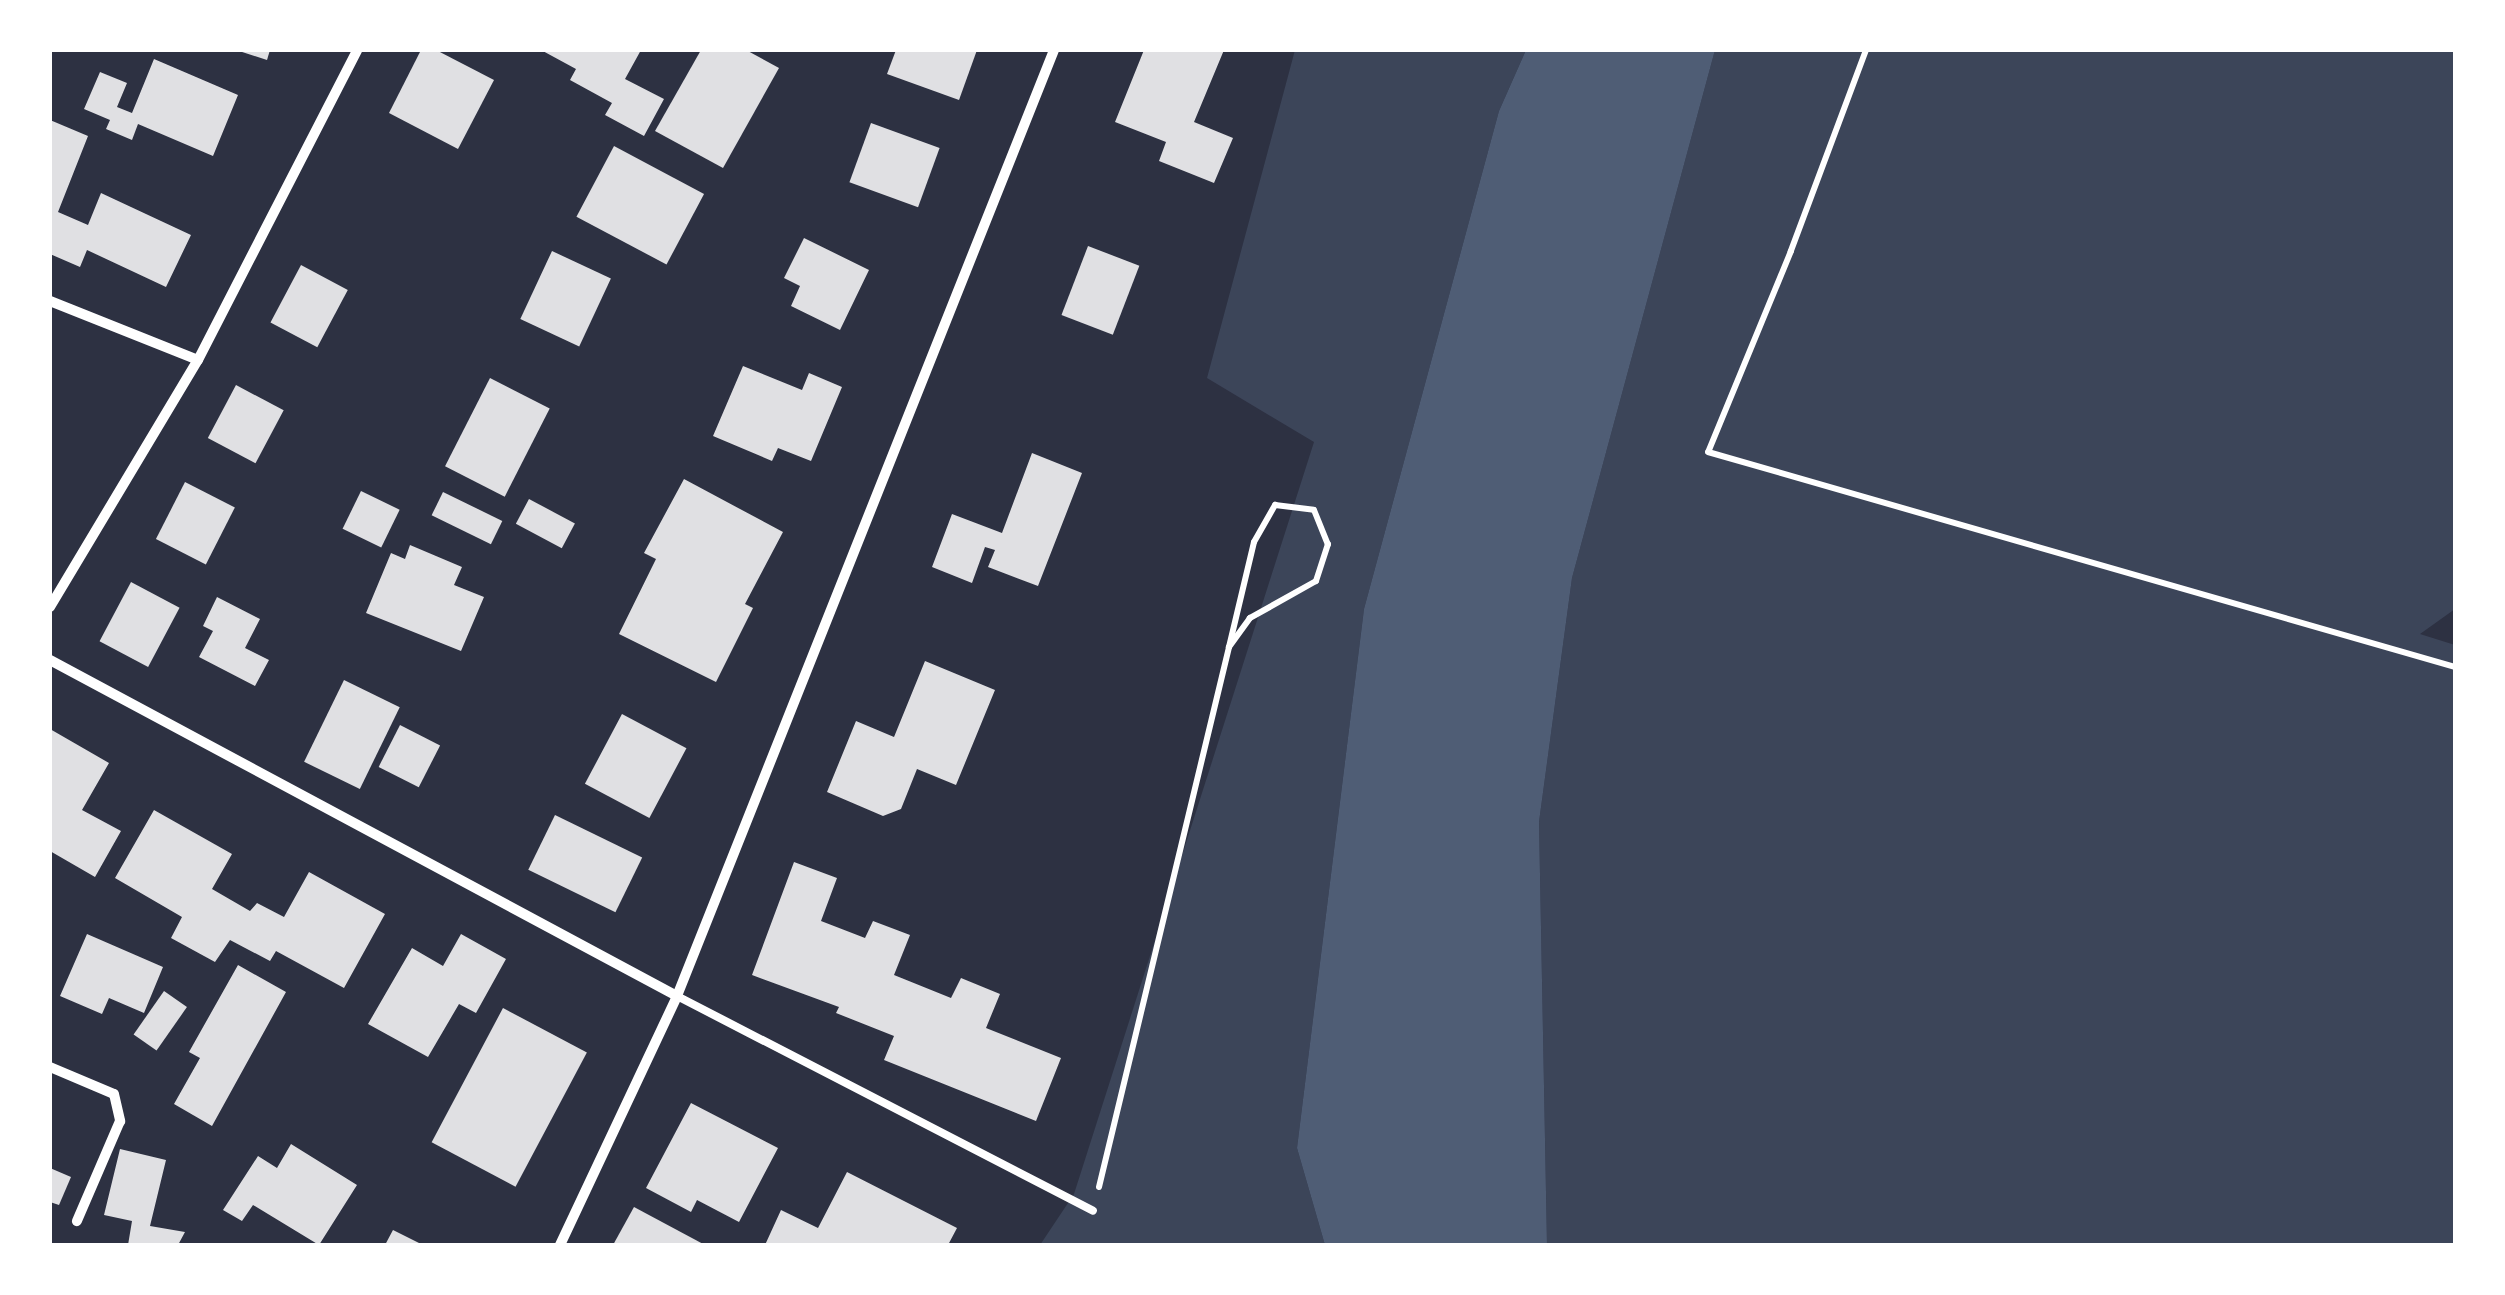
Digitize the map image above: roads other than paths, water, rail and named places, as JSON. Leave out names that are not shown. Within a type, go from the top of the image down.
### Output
[{"type":"street","points":[[50,608],[198,360],[357,50]]},
{"type":"street","points":[[560,1245],[677,996],[1054,50]]},
{"type":"street","points":[[50,302],[198,360]]},
{"type":"street","points":[[50,660],[677,996]]},
{"type":"street","points":[[50,1068],[114,1094],[120,1121],[77,1221]]},
{"type":"lane","points":[[677,996],[1093,1211]]}]
